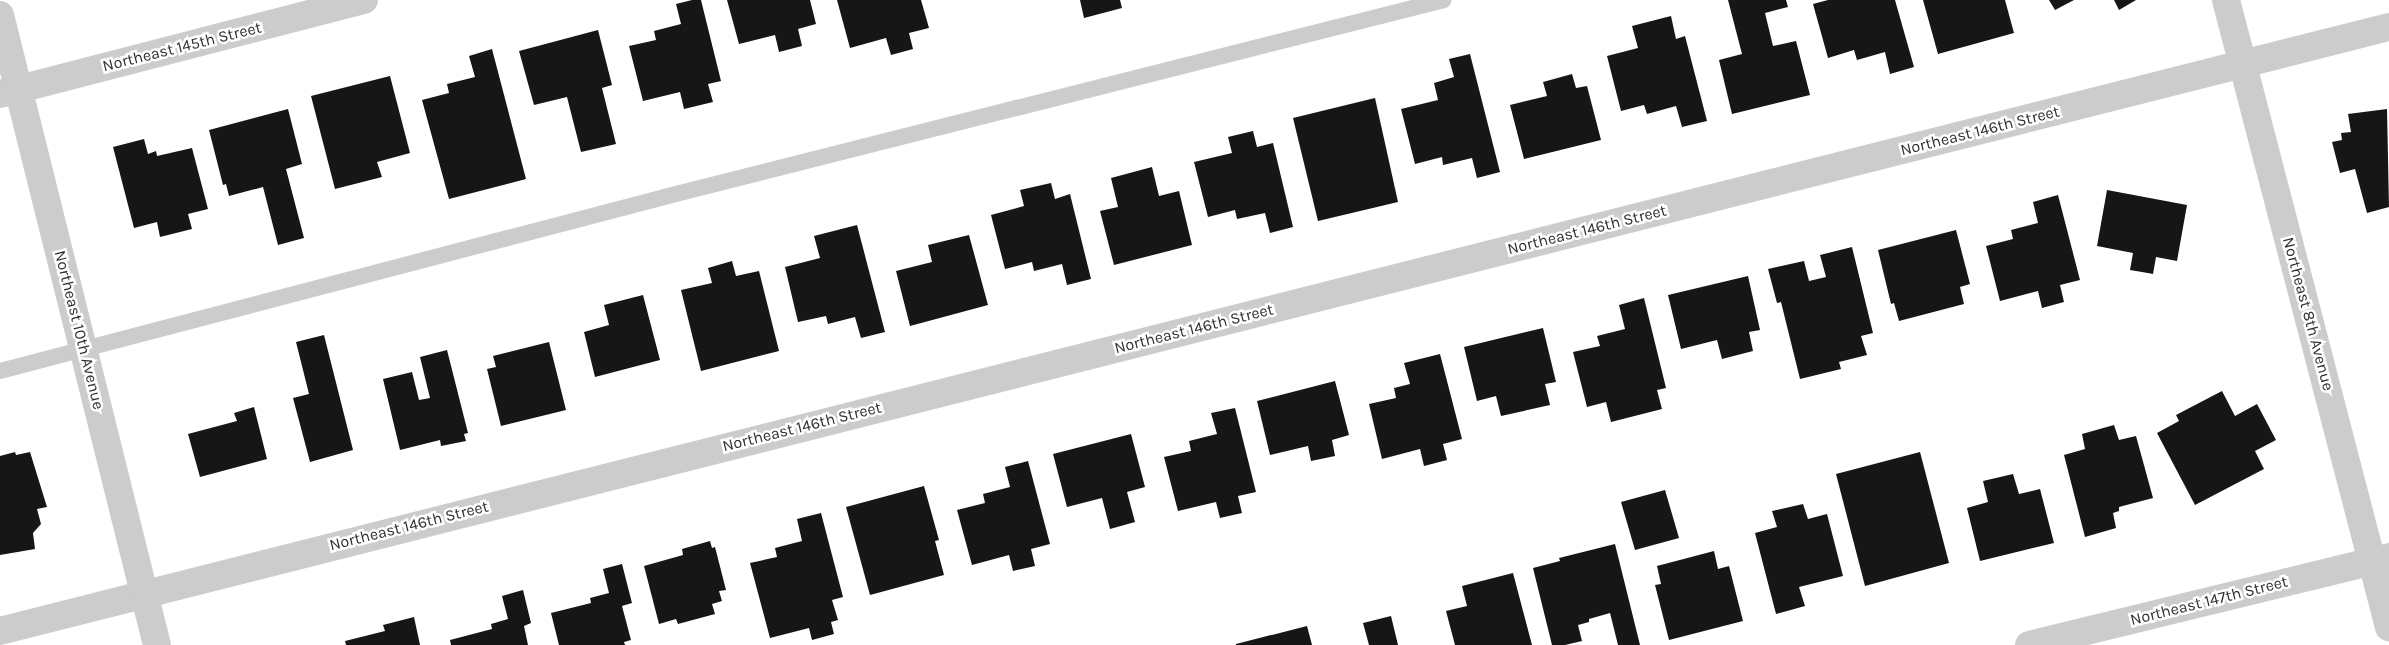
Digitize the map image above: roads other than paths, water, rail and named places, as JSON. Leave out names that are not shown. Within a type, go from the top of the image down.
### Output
[{"type":"street","name":"Northeast 145th Street","points":[[10,92],[364,0]]},
{"type":"street","name":"Northeast 8th Avenue","points":[[2226,0],[2380,559],[2389,627]]},
{"type":"street","name":"Northeast 10th Avenue","points":[[0,15],[10,92],[84,350],[157,645]]},
{"type":"street","name":"Northeast 146th Street","points":[[0,631],[144,593],[2389,27]]},
{"type":"street","name":"Northeast 147th Street","points":[[2029,645],[2380,559]]},
{"type":"lane","points":[[0,371],[673,195],[1444,0]]}]
